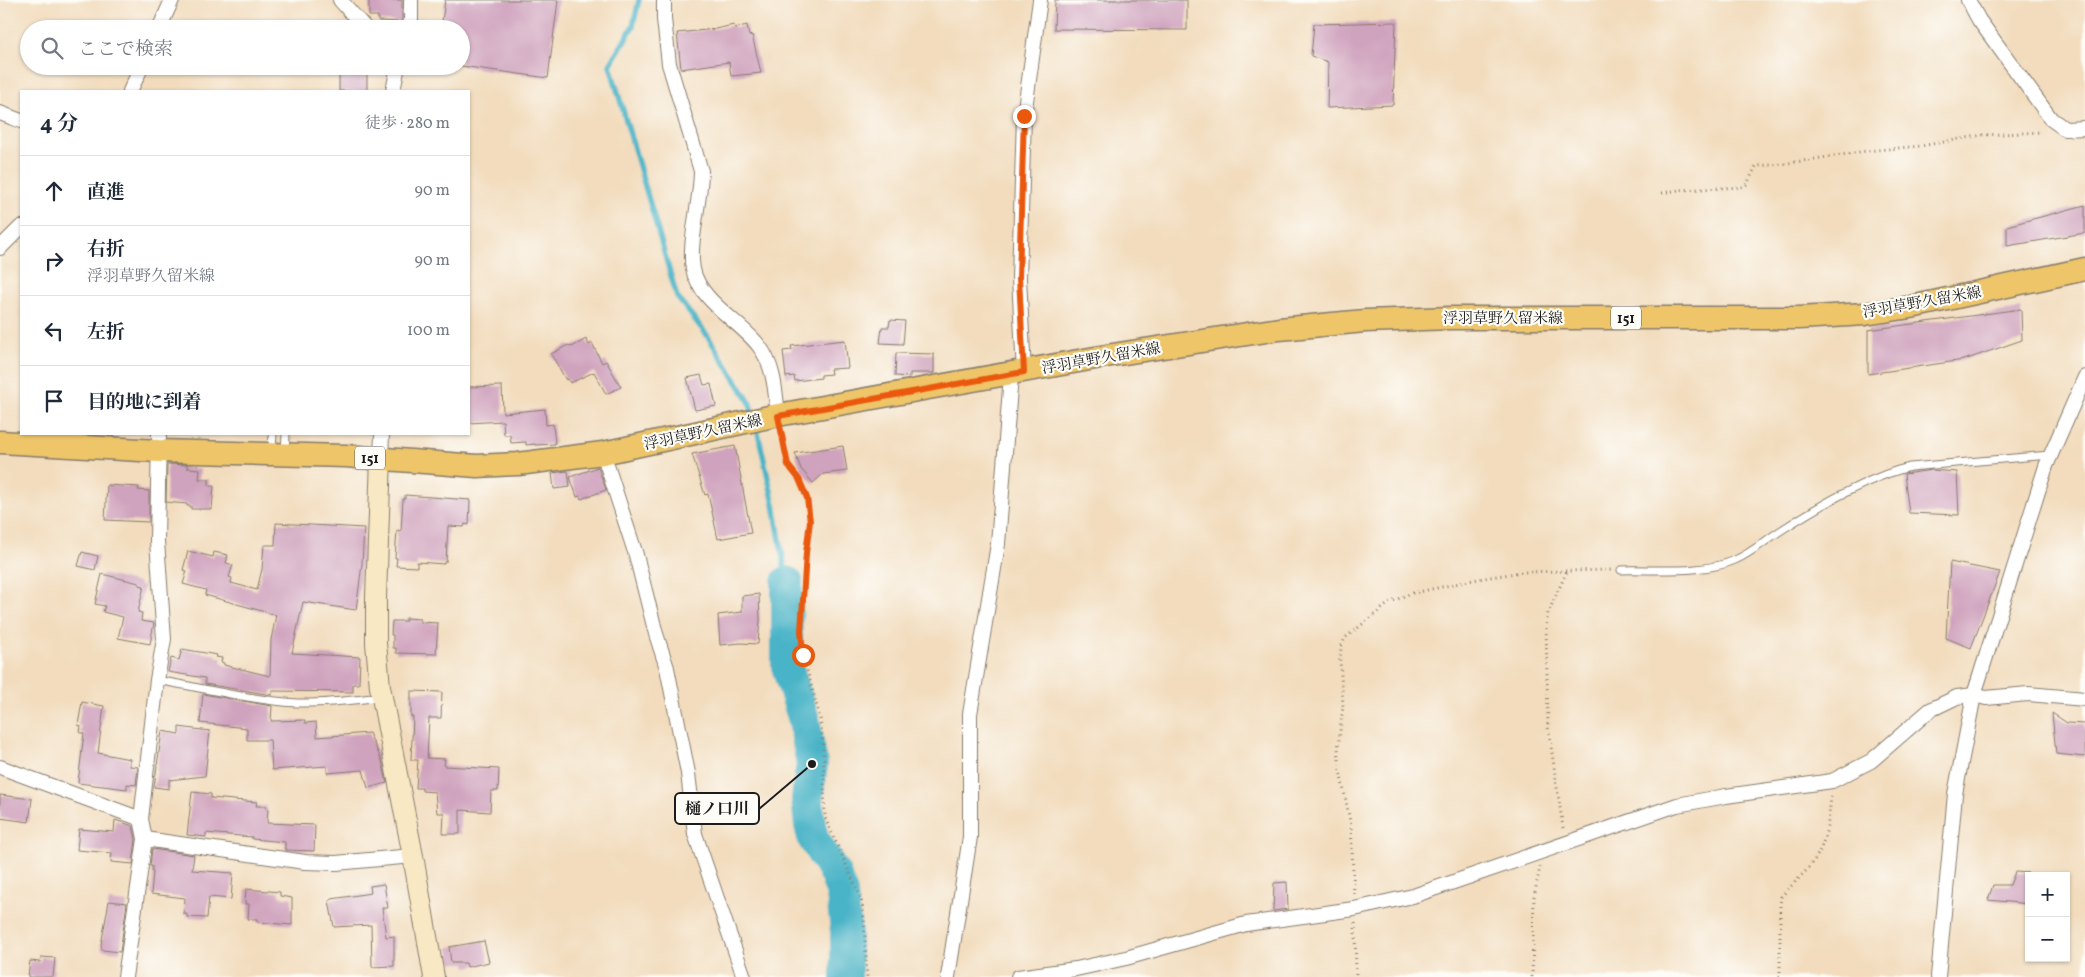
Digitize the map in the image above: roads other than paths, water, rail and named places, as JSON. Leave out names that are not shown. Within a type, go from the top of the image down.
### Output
[{"type":"main road","name":"浮羽草野久留米線","points":[[0,442],[279,444],[381,458],[477,466],[518,464],[602,453],[774,416],[1200,340],[1279,329],[1365,321],[1516,317],[1799,318],[1865,314],[1911,307],[2085,269]]},
{"type":"street","points":[[163,20],[172,0]]},
{"type":"street","points":[[340,0],[358,20]]},
{"type":"street","points":[[411,0],[411,20]]},
{"type":"street","points":[[664,0],[669,64],[702,171],[702,186],[692,251],[693,269],[697,282],[705,293],[759,346],[770,364],[774,380],[774,416]]},
{"type":"street","points":[[948,977],[970,837],[970,714],[998,544],[1018,373],[1024,116],[1040,0]]},
{"type":"street","points":[[1968,0],[1979,20],[2050,119],[2066,130],[2085,128]]},
{"type":"street","points":[[130,90],[138,75]]},
{"type":"street","points":[[393,90],[396,75]]},
{"type":"street","points":[[0,113],[20,121]]},
{"type":"street","points":[[0,248],[20,227]]},
{"type":"street","points":[[1938,977],[1955,794],[1974,695],[2050,455],[2085,377]]},
{"type":"street","points":[[382,435],[376,643],[382,697],[434,977]]},
{"type":"street","points":[[125,977],[144,839],[141,819],[157,680],[164,639],[156,542],[159,442]]},
{"type":"street","points":[[602,453],[636,555],[656,634],[667,668],[688,773],[695,834],[744,977]]},
{"type":"street","points":[[1018,977],[1076,969],[1126,958],[1246,924],[1354,910],[1413,896],[1677,805],[1832,781],[1871,761],[1930,710],[1957,697],[1974,695],[1986,698],[2028,694],[2085,700]]},
{"type":"street","points":[[0,767],[141,819]]},
{"type":"street","points":[[144,839],[304,862],[336,863],[413,856]]},
{"type":"lane","points":[[1621,570],[1715,566],[1735,560],[1820,505],[1894,471],[1910,467],[2050,455]]},
{"type":"lane","points":[[157,680],[265,700],[298,703],[330,703],[382,697]]},
{"type":"waterway","points":[[639,0],[633,26],[610,65],[677,297],[707,335],[749,401],[753,415]]},
{"type":"waterway","points":[[756,424],[774,504],[787,582]]},
{"type":"waterway","points":[[787,582],[787,666],[804,720],[812,764],[807,799],[810,825],[813,838],[835,874],[842,894],[846,931],[846,977]]},
{"type":"place","name":"樋ノ口川","points":[[812,764]]}]
